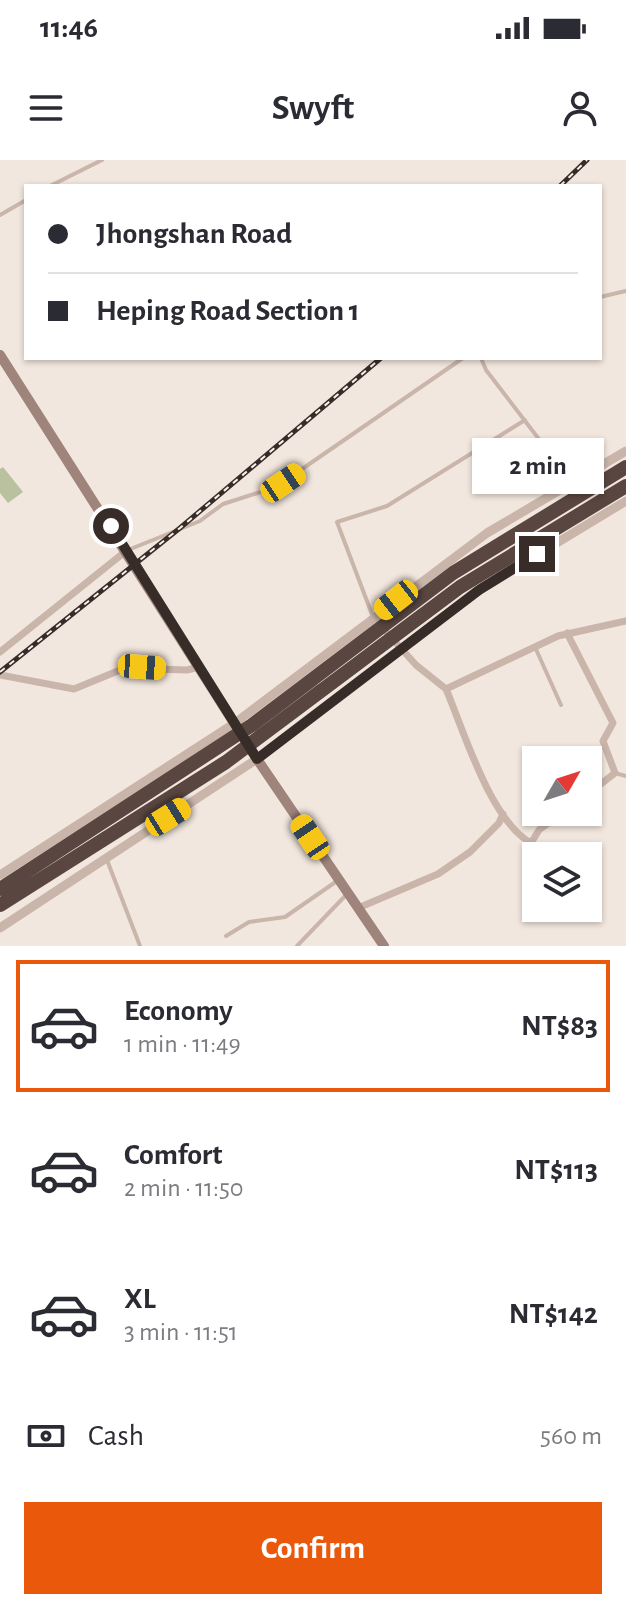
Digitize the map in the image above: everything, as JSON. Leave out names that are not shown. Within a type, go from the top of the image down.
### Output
[{"type":"highway","points":[[0,889],[252,725],[453,573],[626,467]]},
{"type":"highway","points":[[0,905],[226,762],[460,587],[626,486]]},
{"type":"main road","points":[[0,355],[257,759],[384,946]]},
{"type":"street","points":[[0,875],[235,723],[487,533],[626,451]]},
{"type":"street","points":[[0,928],[257,759],[479,590],[626,499],[603,464]]},
{"type":"street","points":[[0,652],[126,551]]},
{"type":"street","points":[[373,617],[427,676],[446,689],[503,814],[531,843],[544,826]]},
{"type":"street","points":[[446,689],[567,633],[626,621]]},
{"type":"street","points":[[567,633],[612,717],[612,729],[603,741],[615,773],[602,783]]},
{"type":"street","points":[[181,808],[196,775],[312,688],[321,657]]},
{"type":"street","points":[[0,675],[74,689],[125,668],[187,670],[199,667]]},
{"type":"street","points":[[358,908],[431,879],[470,852],[499,823],[503,814]]},
{"type":"lane","points":[[56,184],[102,160]]},
{"type":"lane","points":[[0,215],[24,201]]},
{"type":"lane","points":[[602,297],[626,291]]},
{"type":"lane","points":[[126,551],[200,521],[223,504],[276,487],[460,360]]},
{"type":"lane","points":[[482,360],[486,370],[549,450],[584,444],[603,464]]},
{"type":"lane","points":[[373,617],[337,522],[387,506],[525,420]]},
{"type":"lane","points":[[535,647],[561,705]]},
{"type":"lane","points":[[615,773],[626,776]]},
{"type":"lane","points":[[106,858],[140,946]]},
{"type":"lane","points":[[226,936],[249,922],[285,917],[339,880]]},
{"type":"lane","points":[[297,946],[348,893]]},
{"type":"green space","points":[[3,467],[23,492],[8,503],[0,493],[0,469]]},
{"type":"railway","points":[[562,184],[587,160]]},
{"type":"railway","points":[[0,672],[180,528],[379,360]]},
{"type":"route","points":[[111,526],[257,759],[438,620],[537,554]]}]
